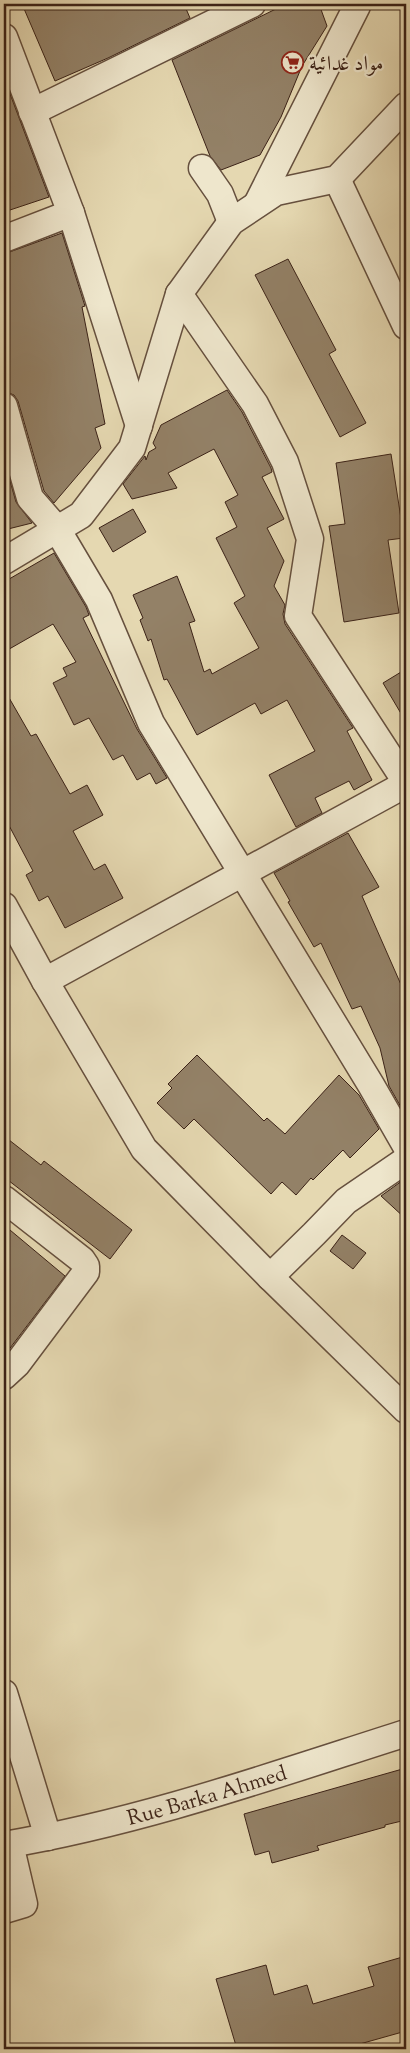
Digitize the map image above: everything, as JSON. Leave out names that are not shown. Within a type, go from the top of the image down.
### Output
[{"type":"street","points":[[32,112],[252,4]]},
{"type":"street","points":[[257,204],[357,6],[356,4]]},
{"type":"street","points":[[4,37],[71,213],[139,426]]},
{"type":"street","points":[[4,562],[81,515],[132,448],[179,294],[231,222],[276,192],[337,179],[406,106]]},
{"type":"street","points":[[202,168],[220,194],[231,222]]},
{"type":"street","points":[[337,179],[406,326]]},
{"type":"street","points":[[4,238],[71,213]]},
{"type":"street","points":[[45,982],[406,783],[298,616],[310,539],[285,462],[255,404],[179,294]]},
{"type":"street","points":[[4,406],[30,498],[57,529],[99,600],[151,723],[371,1085],[406,1146]]},
{"type":"street","points":[[4,906],[45,982],[144,1149],[270,1277],[406,1410]]},
{"type":"street","points":[[270,1277],[346,1201],[406,1160]]},
{"type":"street","points":[[4,1199],[82,1260],[86,1266],[86,1272],[17,1364],[4,1376]]},
{"type":"street","points":[[4,1693],[48,1837]]},
{"type":"street","name":"Rue Barka Ahmed","points":[[7,1845],[48,1837],[203,1798],[406,1733]]},
{"type":"street","points":[[4,1910],[24,1904],[7,1845]]},
{"type":"building","points":[[22,4],[184,4],[190,18],[108,58],[55,81]]},
{"type":"building","points":[[286,4],[319,4],[327,26],[302,66],[281,117],[260,155],[221,170],[210,156],[172,60]]},
{"type":"building","points":[[4,78],[49,197],[4,212]]},
{"type":"building","points":[[62,233],[85,306],[82,307],[105,424],[95,428],[101,448],[54,503],[44,491],[18,401],[14,395],[4,391],[4,254]]},
{"type":"building","points":[[288,259],[336,350],[329,354],[366,423],[340,437],[255,275]]},
{"type":"building","points":[[227,390],[242,412],[271,468],[272,472],[262,477],[284,519],[267,528],[284,561],[274,586],[285,605],[283,614],[285,624],[353,728],[347,731],[372,780],[354,790],[349,781],[315,798],[322,813],[296,827],[269,775],[315,751],[287,700],[261,714],[255,703],[197,735],[167,679],[164,680],[151,639],[148,641],[140,620],[143,618],[133,595],[177,576],[195,621],[189,623],[204,672],[210,669],[212,674],[259,648],[234,603],[245,596],[216,538],[237,527],[225,502],[238,495],[214,449],[168,473],[177,488],[132,499],[123,484],[145,456],[146,460],[149,452],[156,448],[153,443],[161,425]]},
{"type":"building","points":[[391,454],[404,538],[388,540],[399,613],[344,622],[329,526],[345,524],[336,463]]},
{"type":"building","points":[[4,460],[16,502],[32,523],[4,530]]},
{"type":"building","points":[[133,509],[146,532],[113,552],[99,528]]},
{"type":"building","points":[[54,553],[86,607],[89,615],[83,618],[137,729],[167,778],[156,784],[150,773],[137,780],[123,755],[113,760],[89,718],[74,725],[53,683],[67,676],[63,668],[76,662],[53,624],[4,652],[4,582]]},
{"type":"building","points":[[406,669],[406,722],[383,683]]},
{"type":"building","points":[[4,689],[31,736],[36,734],[70,794],[87,785],[103,815],[73,831],[94,870],[105,864],[123,898],[65,928],[48,896],[39,901],[26,875],[33,871],[4,816]]},
{"type":"building","points":[[348,833],[379,887],[362,896],[406,996],[406,1116],[389,1086],[380,1048],[361,1006],[352,1009],[321,943],[314,947],[274,873]]},
{"type":"building","points":[[197,1055],[264,1121],[267,1118],[285,1134],[339,1075],[359,1095],[379,1129],[350,1158],[343,1150],[313,1180],[311,1178],[296,1195],[282,1182],[271,1194],[194,1119],[184,1129],[157,1103],[172,1088],[168,1084]]},
{"type":"building","points":[[4,1136],[41,1165],[44,1161],[132,1230],[110,1259],[4,1177]]},
{"type":"building","points":[[406,1178],[406,1219],[381,1196]]},
{"type":"building","points":[[4,1225],[65,1276],[4,1356]]},
{"type":"building","points":[[342,1235],[366,1253],[353,1269],[330,1251]]},
{"type":"building","points":[[406,1768],[406,1820],[317,1846],[319,1850],[272,1863],[269,1851],[255,1855],[244,1814]]},
{"type":"building","points":[[406,1956],[406,2031],[342,2049],[237,2049],[216,1979],[266,1965],[274,1995],[307,1985],[313,2004],[374,1986],[368,1967]]},
{"type":"place","name":"مواد غدائية","points":[[293,63]]}]
